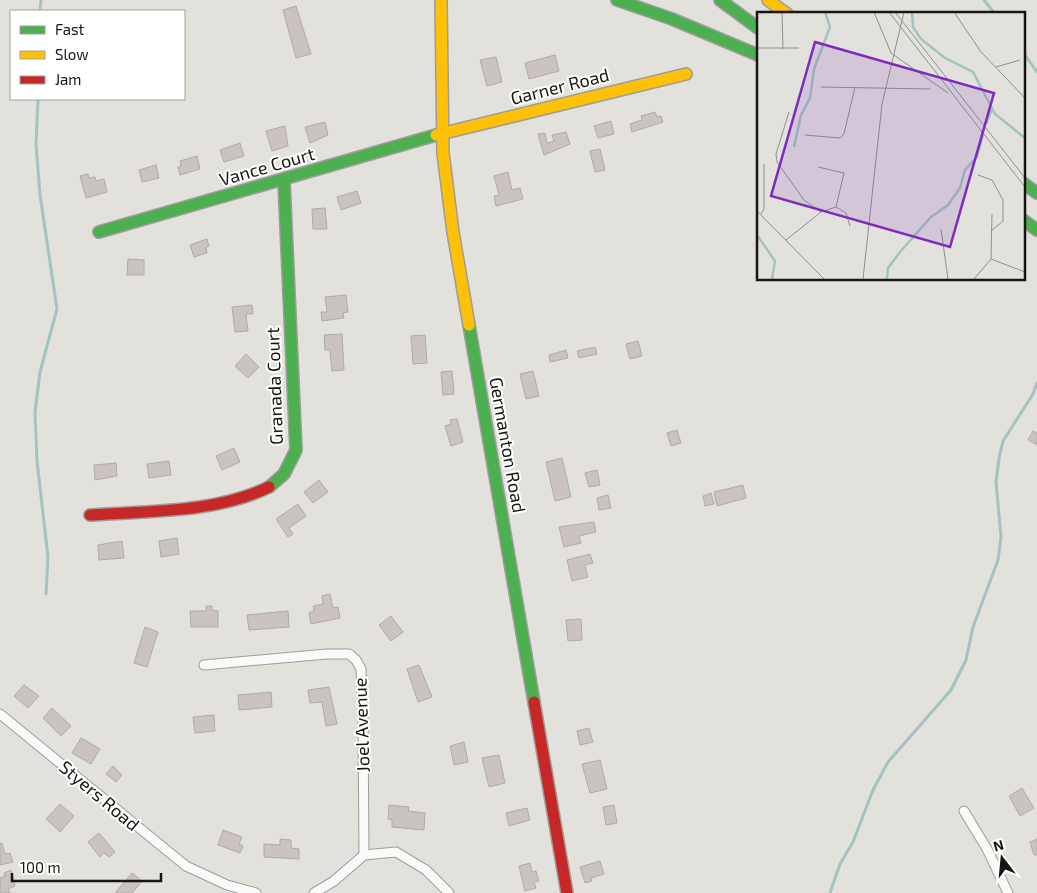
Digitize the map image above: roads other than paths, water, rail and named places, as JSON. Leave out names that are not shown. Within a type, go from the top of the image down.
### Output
[{"type":"main road","name":"Germanton Road","points":[[441,0],[443,153],[458,268],[567,893]]},
{"type":"main road","points":[[617,0],[672,18],[757,55]]},
{"type":"main road","points":[[720,0],[757,27]]},
{"type":"main road","points":[[768,0],[784,12]]},
{"type":"main road","name":"Garner Road","points":[[444,133],[686,74]]},
{"type":"main road","name":"Vance Court","points":[[98,232],[284,181],[444,133]]},
{"type":"main road","name":"Granada Court","points":[[90,515],[226,502],[257,494],[282,478],[296,450],[284,181]]},
{"type":"main road","points":[[1024,184],[1037,193]]},
{"type":"main road","points":[[1024,221],[1037,230]]},
{"type":"street","name":"Joel Avenue","points":[[204,665],[327,654],[349,654],[356,660],[361,669],[364,855]]},
{"type":"street","name":"Styers Road","points":[[0,714],[186,866],[227,885],[256,893]]},
{"type":"street","points":[[964,811],[987,849],[1008,893]]},
{"type":"street","points":[[314,893],[334,881],[364,855],[396,852],[426,870],[449,893]]},
{"type":"waterway","points":[[40,10],[41,0]]},
{"type":"waterway","points":[[984,0],[993,12]]},
{"type":"waterway","points":[[1024,53],[1037,72]]},
{"type":"waterway","points":[[38,100],[36,144],[40,195],[57,309],[40,372],[35,412],[37,461],[48,557],[46,594]]},
{"type":"waterway","points":[[830,893],[840,864],[853,842],[873,790],[888,762],[951,690],[966,660],[973,627],[998,560],[1001,537],[996,482],[1003,441],[1033,394],[1037,383]]}]
